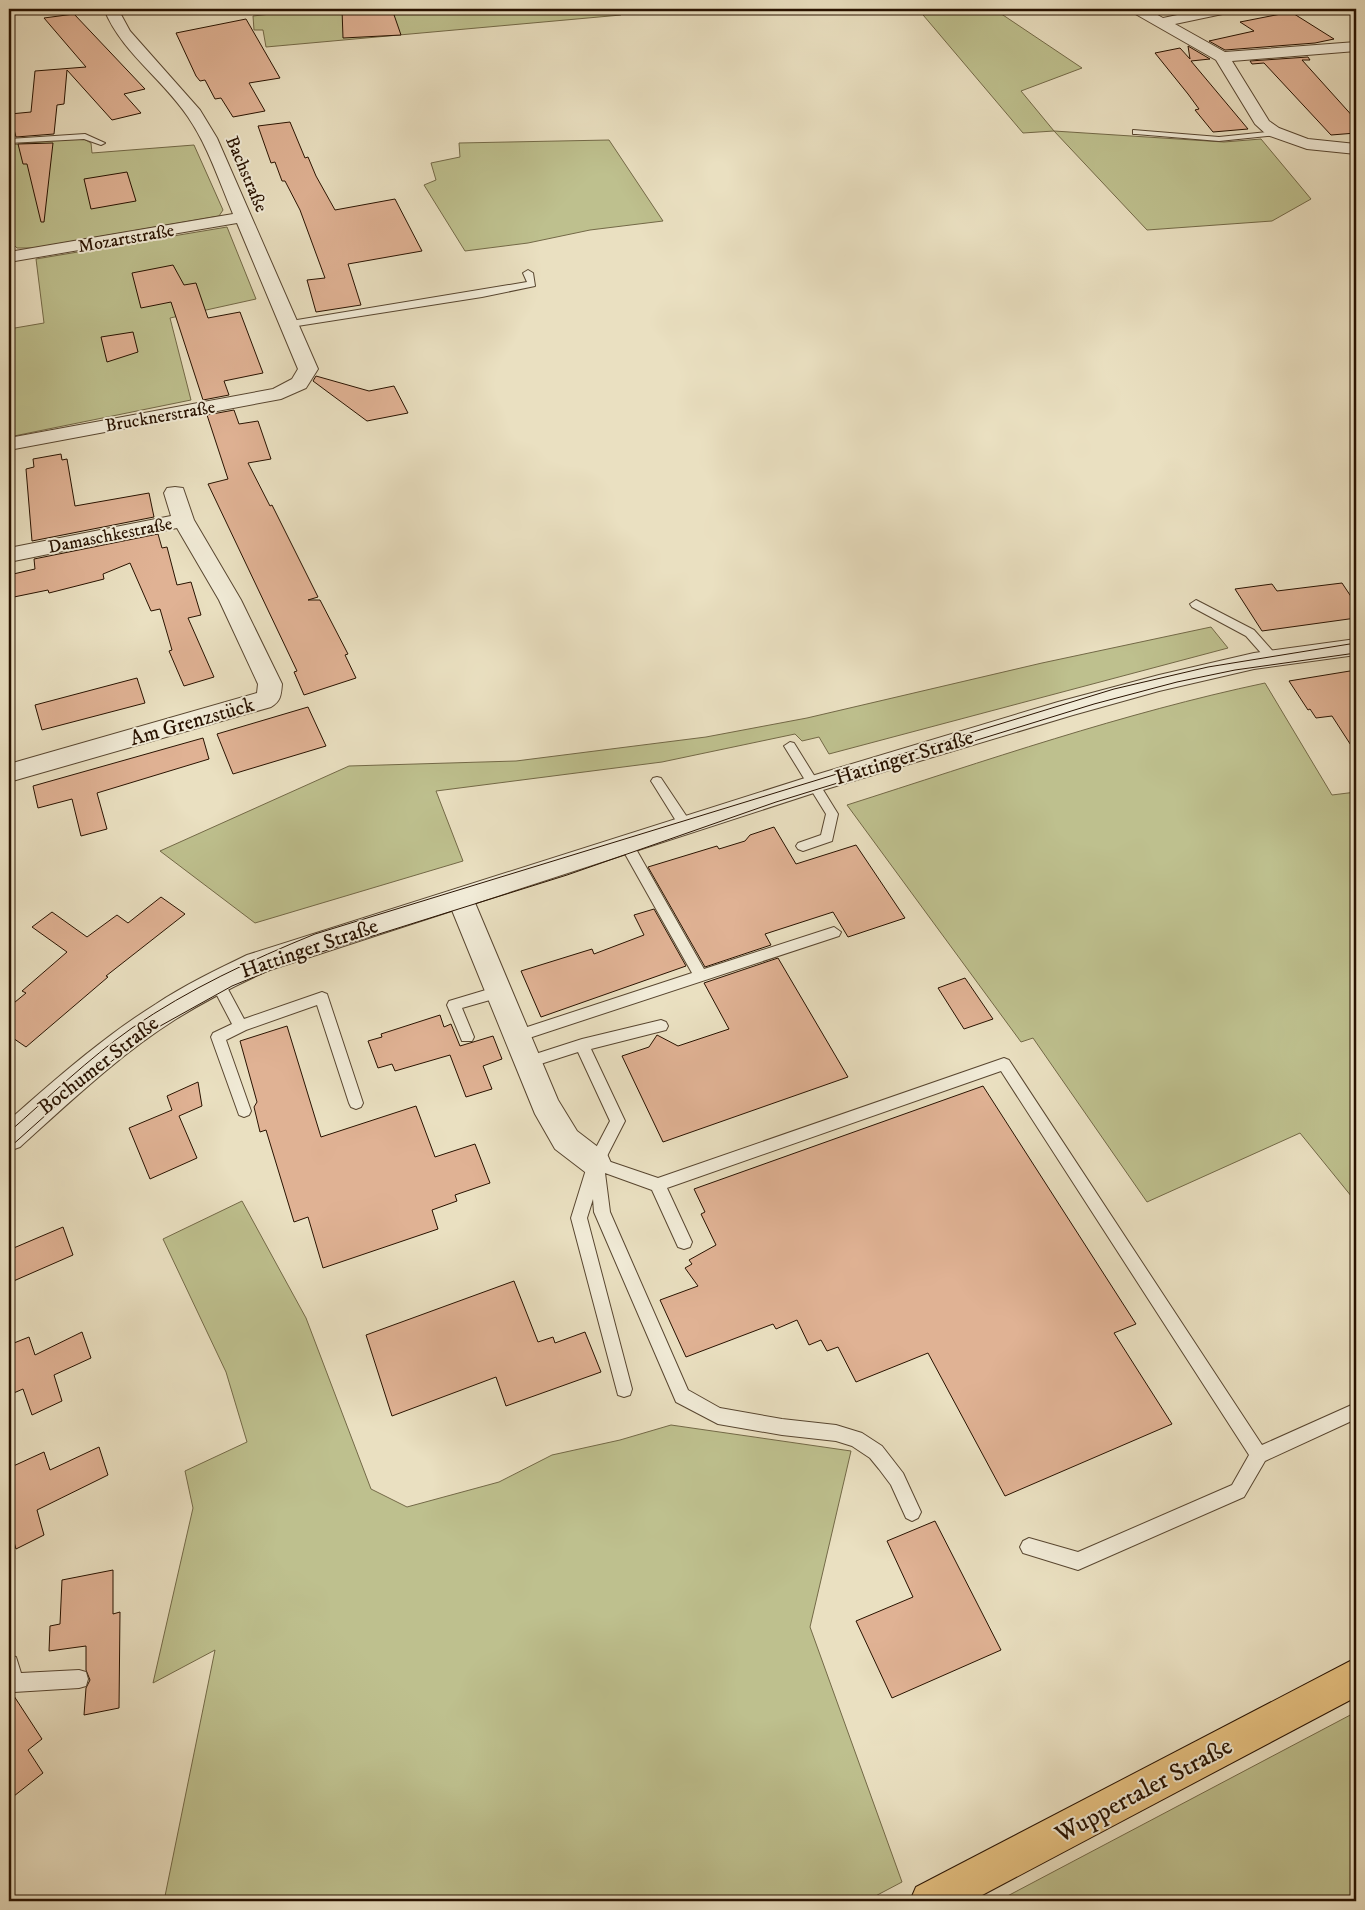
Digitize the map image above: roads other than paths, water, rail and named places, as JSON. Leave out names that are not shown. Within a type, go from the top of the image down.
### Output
[{"type":"main road","name":"Wuppertaler Straße","points":[[930,1901],[1356,1677]]},
{"type":"street","name":"Bachstraße","points":[[111,9],[123,33],[154,66],[200,121],[218,156],[306,361],[308,369],[306,378]]},
{"type":"street","points":[[1136,9],[1163,22],[1222,57],[1263,124],[1277,133],[1304,144],[1356,149]]},
{"type":"street","points":[[1163,22],[1227,9]]},
{"type":"street","points":[[1222,57],[1356,46]]},
{"type":"street","name":"Mozartstraße","points":[[9,257],[244,217]]},
{"type":"street","name":"Brucknerstraße","points":[[9,444],[274,395],[292,390],[306,378]]},
{"type":"street","name":"Damaschkestraße","points":[[9,555],[183,520],[175,493]]},
{"type":"street","name":"Am Grenzstück","points":[[9,773],[262,701],[268,697],[270,684],[230,600],[183,520]]},
{"type":"street","name":"Hattinger Straße","points":[[164,1012],[217,982],[257,963],[295,949],[814,784],[1159,683],[1273,659],[1356,647]]},
{"type":"street","points":[[460,898],[545,1105],[566,1140],[596,1163]]},
{"type":"street","name":"Bochumer Straße","points":[[9,1138],[91,1066],[164,1012]]},
{"type":"lane","points":[[1136,132],[1219,139],[1277,133]]},
{"type":"lane","points":[[9,141],[85,136],[101,143]]},
{"type":"lane","points":[[290,324],[482,294],[532,284],[528,273]]},
{"type":"lane","points":[[1196,604],[1250,633],[1273,659]]},
{"type":"lane","points":[[790,746],[832,814],[827,838],[803,846]]},
{"type":"lane","points":[[657,780],[686,826]]},
{"type":"lane","points":[[627,845],[701,976]]},
{"type":"lane","points":[[517,1036],[834,932]]},
{"type":"lane","points":[[217,982],[241,1026]]},
{"type":"lane","points":[[466,1037],[454,1005],[499,992]]},
{"type":"lane","points":[[244,1111],[218,1038],[241,1026],[322,998],[356,1102]]},
{"type":"lane","points":[[528,1062],[582,1045],[661,1026]]},
{"type":"lane","points":[[582,1045],[618,1121],[596,1163],[579,1218],[624,1389]]},
{"type":"lane","points":[[596,1163],[658,1185],[1004,1064],[1259,1454]]},
{"type":"lane","points":[[596,1163],[602,1212],[682,1396],[718,1416],[782,1427],[836,1433],[856,1439],[876,1452],[885,1463],[897,1479],[912,1512]]},
{"type":"lane","points":[[658,1185],[684,1242]]},
{"type":"lane","points":[[1030,1547],[1078,1561],[1238,1491],[1259,1454],[1356,1411]]},
{"type":"lane","points":[[9,1664],[14,1683],[79,1679]]},
{"type":"tram line","points":[[9,1132],[69,1078],[132,1028],[221,976],[315,934],[1114,689],[1208,667],[1356,643]]},
{"type":"tram line","points":[[9,1148],[76,1088],[153,1030],[232,986],[293,961],[567,875],[776,802],[1094,704],[1177,682],[1235,670],[1356,653]]}]
